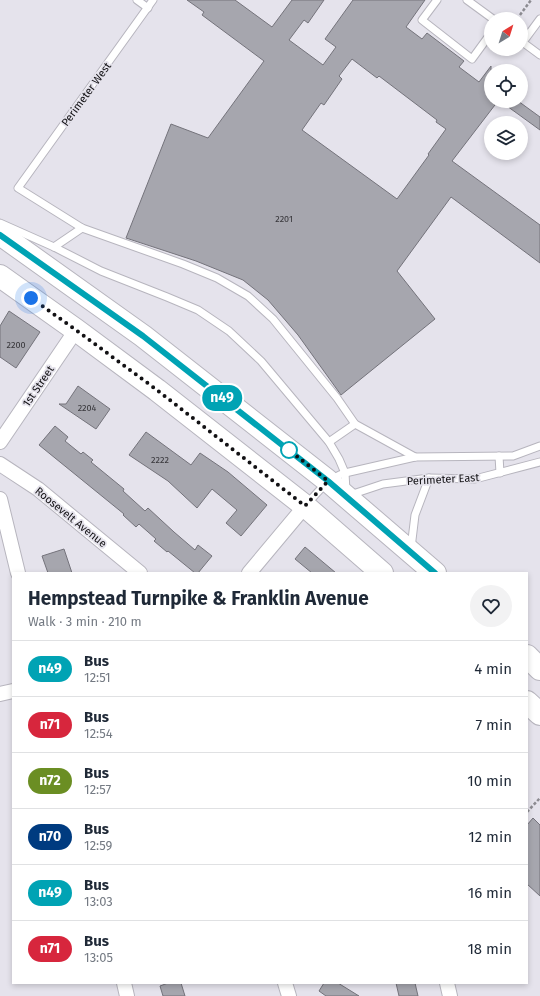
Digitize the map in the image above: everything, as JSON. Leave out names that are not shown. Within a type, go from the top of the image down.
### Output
[{"type":"main road","points":[[0,234],[336,477],[346,497],[434,572]]},
{"type":"main road","points":[[0,276],[157,390],[305,506],[381,572]]},
{"type":"main road","points":[[528,657],[540,669]]},
{"type":"main road","points":[[528,703],[540,714]]},
{"type":"street","name":"1st Street","points":[[0,442],[76,330]]},
{"type":"street","name":"Roosevelt Avenue","points":[[0,464],[38,489],[139,572]]},
{"type":"street","points":[[0,499],[18,572]]},
{"type":"street","points":[[250,572],[305,506]]},
{"type":"street","points":[[0,694],[12,691]]},
{"type":"street","points":[[124,984],[127,996]]},
{"type":"street","points":[[286,984],[289,996]]},
{"type":"street","points":[[447,984],[450,996]]},
{"type":"lane","points":[[137,0],[148,8]]},
{"type":"lane","name":"Perimeter West","points":[[82,228],[18,188],[153,0]]},
{"type":"lane","points":[[437,0],[422,20],[472,58],[484,42]]},
{"type":"lane","points":[[467,0],[484,12]]},
{"type":"lane","points":[[528,34],[540,19]]},
{"type":"lane","points":[[528,46],[540,55]]},
{"type":"lane","points":[[0,223],[54,247],[101,271],[198,310],[229,331],[261,361],[328,442],[339,459],[336,477]]},
{"type":"lane","points":[[54,247],[82,228],[183,264],[217,278],[248,296],[273,319],[355,424],[415,457]]},
{"type":"lane","points":[[328,442],[355,424]]},
{"type":"lane","points":[[305,506],[336,477],[415,457],[513,456],[540,446]]},
{"type":"lane","points":[[499,456],[500,473]]},
{"type":"lane","name":"Perimeter East","points":[[346,497],[383,484],[429,478],[474,479],[540,462]]},
{"type":"lane","points":[[411,552],[415,515],[429,478]]},
{"type":"path","points":[[522,12],[531,0]]},
{"type":"path","points":[[528,811],[540,798]]},
{"type":"building","points":[[187,0],[235,0],[272,27],[292,0],[324,0],[308,23],[304,20],[289,40],[323,65],[336,47],[325,39],[353,0],[425,0],[406,27],[422,39],[427,33],[464,61],[459,67],[479,82],[484,75],[484,108],[493,108],[486,116],[484,116],[484,119],[452,161],[540,225],[540,263],[451,197],[397,271],[435,319],[341,395],[298,335],[268,300],[243,280],[196,261],[126,238],[171,124],[208,138],[264,61],[202,15],[204,12]],"holes":[[[352,59],[377,78],[379,76],[437,120],[436,122],[446,129],[397,199],[302,130],[321,103],[324,105],[342,79],[339,76]]]},
{"type":"building","points":[[510,108],[528,108],[540,117],[540,130],[528,121],[528,116],[521,116]]},
{"type":"building","points":[[9,311],[40,332],[16,368],[0,357],[0,326]]},
{"type":"building","points":[[78,386],[110,409],[96,429],[59,404],[66,404]]},
{"type":"building","points":[[55,426],[68,437],[65,441],[81,454],[83,452],[93,460],[91,462],[124,489],[123,491],[145,511],[148,508],[195,550],[198,545],[212,556],[199,572],[194,572],[154,541],[156,539],[139,524],[136,527],[123,515],[124,514],[39,445]]},
{"type":"building","points":[[146,432],[191,465],[200,453],[228,472],[267,505],[241,536],[226,523],[237,510],[212,489],[197,508],[168,481],[129,455]]},
{"type":"building","points":[[305,547],[335,572],[311,572],[295,559]]},
{"type":"building","points":[[64,549],[72,572],[48,572],[42,556]]},
{"type":"building","points":[[533,818],[540,825],[540,896],[528,885],[528,824]]},
{"type":"building","points":[[165,984],[181,984],[185,996],[163,996],[160,986]]},
{"type":"building","points":[[323,984],[340,984],[359,996],[326,996],[319,991]]},
{"type":"building","points":[[396,984],[415,984],[418,996],[399,996]]},
{"type":"bus line","name":"n49","points":[[0,235],[143,336],[328,481],[434,572]]},
{"type":"route","points":[[31,298],[157,390],[305,506],[328,481],[289,450]]}]
